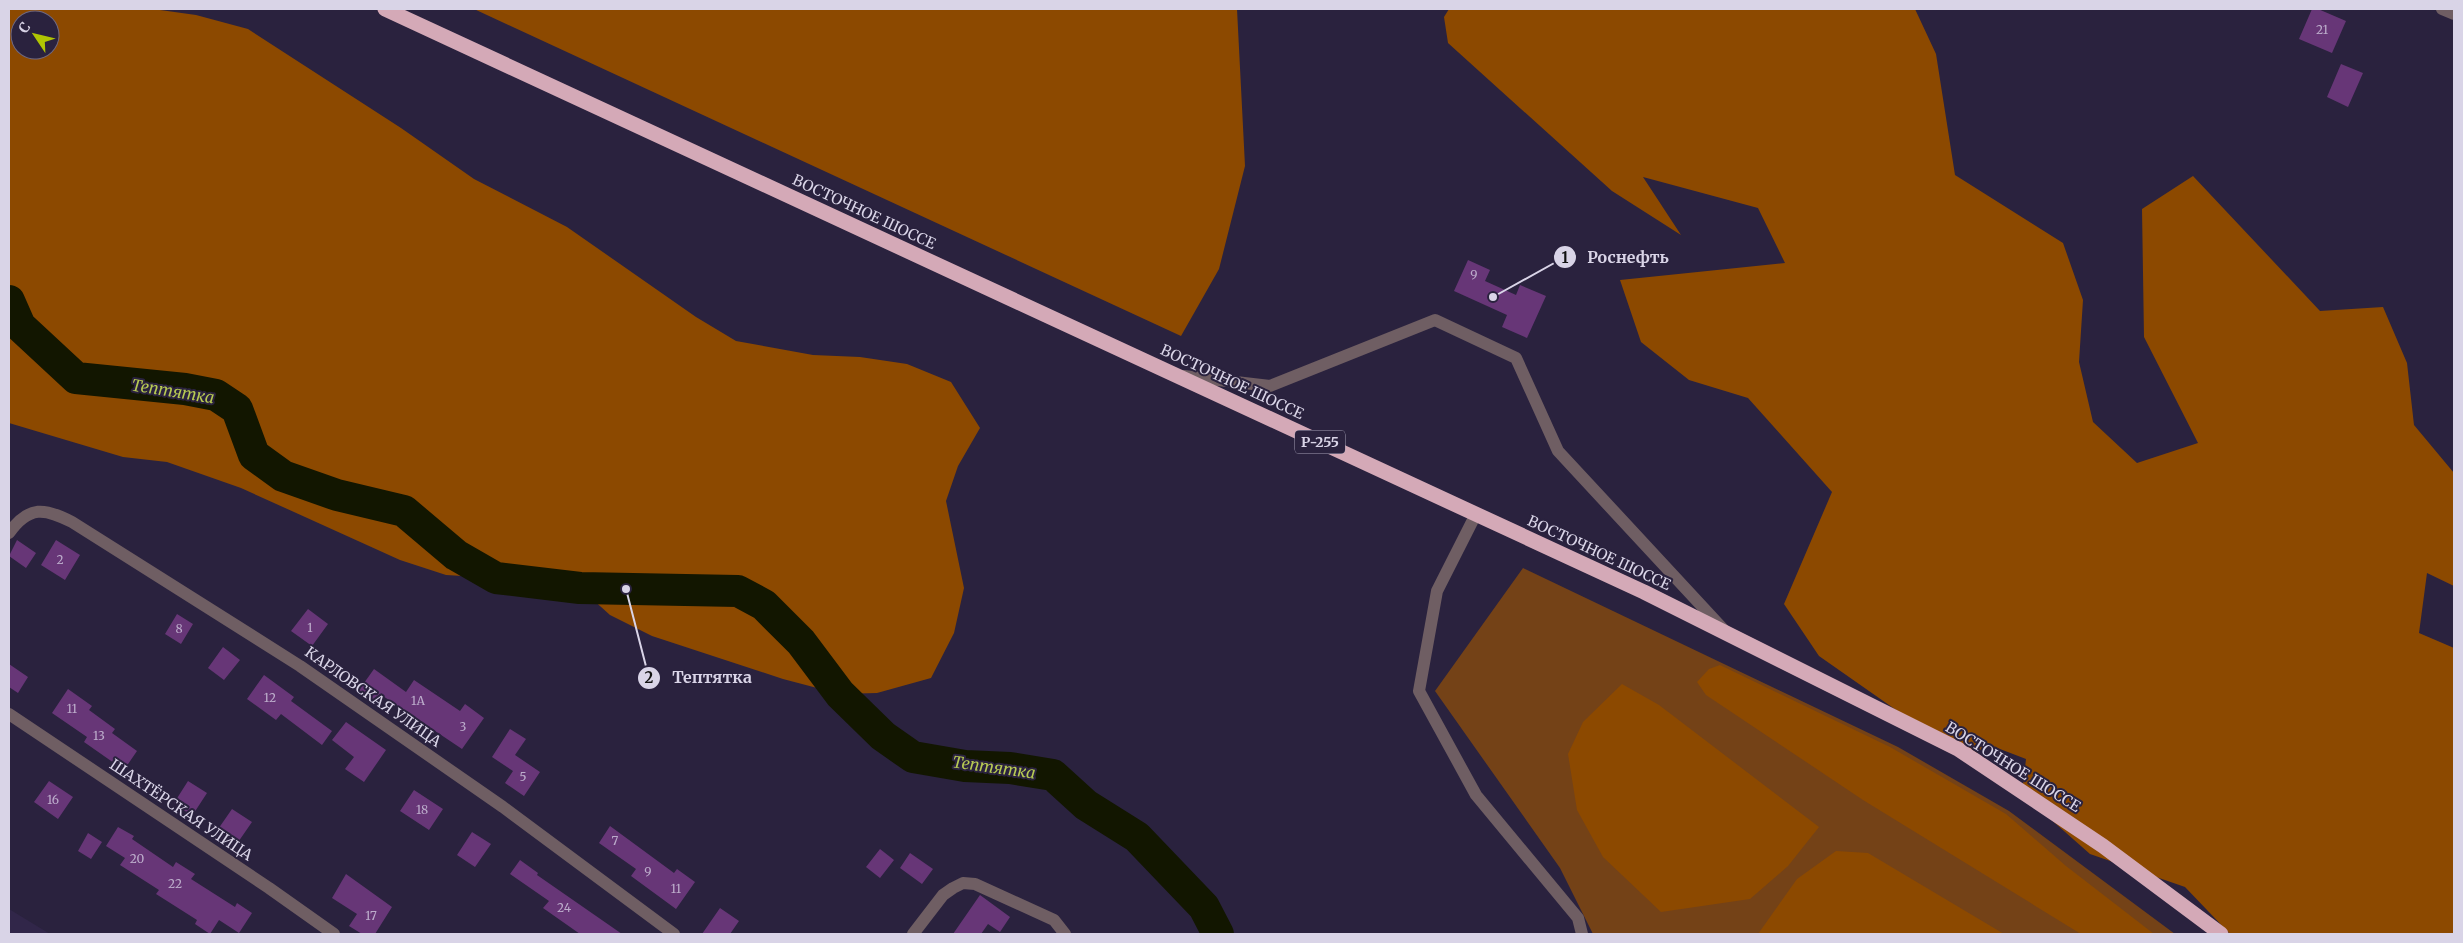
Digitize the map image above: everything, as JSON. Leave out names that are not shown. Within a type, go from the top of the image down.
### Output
[{"type":"highway","name":"ВОСТОЧНОЕ ШОССЕ","points":[[385,9],[1644,592],[1958,749],[2104,846],[2221,934]]},
{"type":"street","points":[[2442,9],[2454,14]]},
{"type":"street","points":[[1178,376],[1270,386],[1435,320],[1516,358],[1558,451],[1727,634]]},
{"type":"street","name":"КАРЛОВСКАЯ УЛИЦА","points":[[9,533],[22,518],[39,511],[49,511],[72,522],[300,666],[503,807],[674,934]]},
{"type":"street","points":[[1476,514],[1437,591],[1419,691],[1476,796],[1578,918],[1582,934]]},
{"type":"street","name":"ШАХТЁРСКАЯ УЛИЦА","points":[[9,714],[269,888],[334,934]]},
{"type":"street","points":[[913,934],[943,895],[963,883],[975,884],[1054,920],[1065,934]]},
{"type":"shaded area","points":[[9,9],[153,9],[196,15],[248,29],[401,128],[474,179],[567,227],[696,317],[736,341],[813,355],[860,357],[907,364],[951,382],[980,428],[958,466],[946,501],[964,588],[954,633],[931,678],[877,693],[840,694],[783,679],[652,636],[610,615],[580,588],[536,589],[496,578],[446,575],[400,560],[241,488],[167,462],[123,457],[9,423]]},
{"type":"shaded area","points":[[474,9],[1237,9],[1245,166],[1219,269],[1181,336]]},
{"type":"shaded area","points":[[1449,9],[1915,9],[1936,54],[1955,175],[2063,243],[2083,300],[2079,362],[2093,422],[2137,463],[2198,443],[2144,337],[2142,209],[2193,176],[2320,311],[2383,307],[2407,363],[2414,425],[2454,473],[2454,586],[2427,573],[2419,633],[2454,648],[2454,934],[2230,934],[2185,887],[2090,854],[2022,794],[2026,759],[1987,744],[1969,761],[1819,656],[1784,604],[1832,492],[1748,398],[1689,380],[1641,342],[1620,280],[1785,263],[1758,208],[1643,177],[1681,235],[1612,191],[1448,43],[1444,17]]},
{"type":"shaded area","points":[[1523,568],[1898,747],[2009,811],[2175,934],[1593,934],[1560,868],[1435,691]]},
{"type":"shaded area","points":[[1720,665],[1890,747],[2006,814],[2066,866],[2154,934],[2081,934],[1863,800],[1706,695],[1697,682],[1709,669]]},
{"type":"shaded area","points":[[1622,684],[1659,705],[1819,827],[1788,866],[1750,899],[1661,912],[1603,857],[1577,810],[1568,754],[1583,722]]},
{"type":"shaded area","points":[[1836,851],[1868,853],[2004,934],[1758,934],[1797,879]]},
{"type":"shaded area","points":[[9,909],[50,934],[9,934]]},
{"type":"building","points":[[2312,9],[2318,9],[2346,21],[2332,53],[2299,39]]},
{"type":"building","points":[[2341,64],[2363,73],[2348,107],[2327,97]]},
{"type":"building","points":[[1468,260],[1490,270],[1485,281],[1516,295],[1520,285],[1546,296],[1527,338],[1502,327],[1507,315],[1454,291]]},
{"type":"building","points":[[17,540],[36,553],[26,568],[9,556]]},
{"type":"building","points":[[56,540],[80,555],[65,580],[41,565]]},
{"type":"building","points":[[308,609],[328,624],[312,646],[291,631]]},
{"type":"building","points":[[177,614],[193,624],[181,644],[165,634]]},
{"type":"building","points":[[223,647],[240,660],[224,680],[208,668]]},
{"type":"building","points":[[9,664],[28,677],[18,693],[9,687]]},
{"type":"building","points":[[374,669],[406,692],[414,680],[460,711],[465,704],[484,718],[462,749],[380,694],[375,701],[359,690]]},
{"type":"building","points":[[264,675],[294,697],[291,701],[332,731],[322,745],[281,714],[276,720],[247,699]]},
{"type":"building","points":[[68,689],[92,706],[89,710],[115,729],[112,733],[137,751],[124,770],[84,742],[87,737],[52,713]]},
{"type":"building","points":[[346,722],[386,750],[364,782],[345,769],[354,757],[332,740]]},
{"type":"building","points":[[510,729],[526,739],[515,755],[540,772],[524,796],[505,783],[513,771],[492,757]]},
{"type":"building","points":[[49,781],[73,797],[58,819],[34,802]]},
{"type":"building","points":[[188,781],[207,793],[192,816],[174,803]]},
{"type":"building","points":[[414,790],[443,809],[429,830],[400,811]]},
{"type":"building","points":[[232,809],[252,822],[234,848],[214,835]]},
{"type":"building","points":[[610,826],[674,873],[677,869],[695,882],[676,909],[631,876],[636,869],[599,843]]},
{"type":"building","points":[[118,827],[134,836],[132,839],[173,867],[176,862],[195,874],[191,879],[235,907],[237,903],[252,913],[239,933],[219,920],[210,934],[195,924],[197,920],[156,894],[159,890],[120,865],[125,858],[106,846]]},
{"type":"building","points":[[472,832],[491,844],[475,867],[457,855]]},
{"type":"building","points":[[88,833],[102,842],[91,859],[78,851]]},
{"type":"building","points":[[880,849],[894,860],[880,878],[866,867]]},
{"type":"building","points":[[910,853],[933,869],[922,884],[900,868]]},
{"type":"building","points":[[520,860],[538,873],[537,875],[622,934],[580,934],[543,908],[549,901],[510,874]]},
{"type":"building","points":[[346,874],[392,907],[375,934],[362,934],[349,926],[357,914],[332,898]]},
{"type":"building","points":[[980,895],[1010,917],[1000,932],[988,924],[981,934],[953,934]]},
{"type":"building","points":[[720,908],[739,921],[730,934],[702,934]]},
{"type":"waterway","name":"Тептятка","points":[[9,301],[20,326],[76,378],[185,389],[216,395],[237,409],[254,455],[283,476],[337,495],[404,511],[456,555],[496,578],[580,588],[738,591],[764,605],[801,642],[840,694],[883,736],[913,757],[965,766],[1010,768],[1053,775],[1086,805],[1137,837],[1204,907],[1218,934]]},
{"type":"place","name":"Роснефть","points":[[1493,297]]},
{"type":"place","name":"Тептятка","points":[[626,589]]}]
